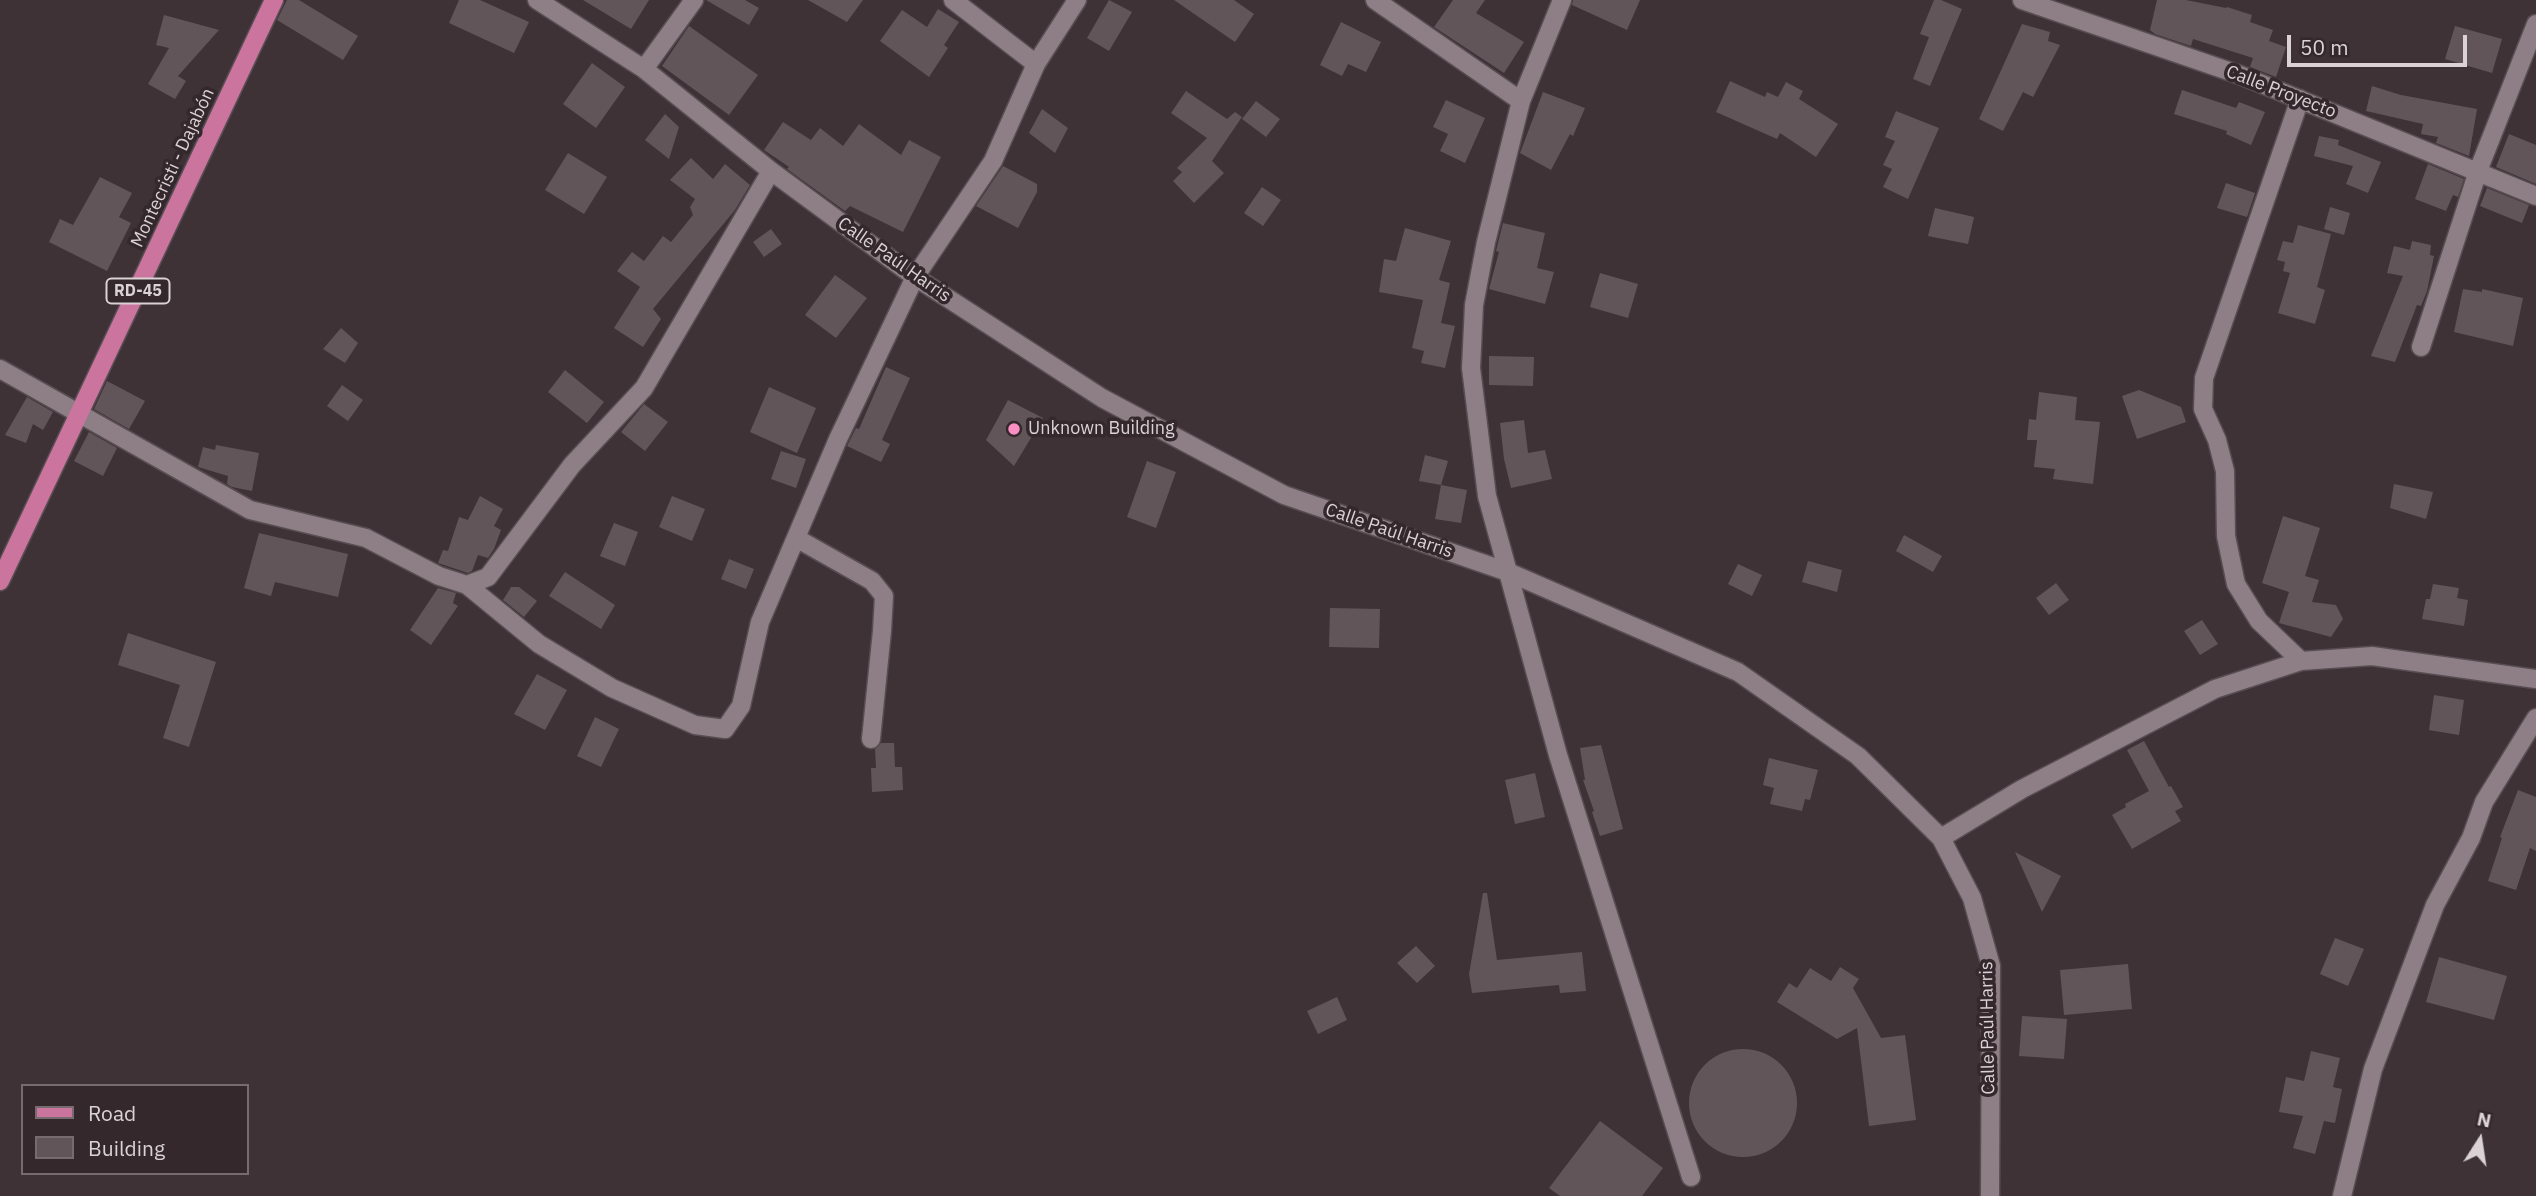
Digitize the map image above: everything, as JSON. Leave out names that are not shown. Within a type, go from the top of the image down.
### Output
[{"type":"main road","name":"Montecristi - Dajabón","points":[[0,581],[274,0]]},
{"type":"street","name":"Calle Paúl Harris","points":[[537,0],[644,69],[771,171],[915,277],[1102,398],[1284,495],[1508,572],[1738,672],[1858,756],[1941,838],[1972,898],[1991,966],[1990,1196]]},
{"type":"street","points":[[644,69],[694,0]]},
{"type":"street","points":[[953,0],[1036,64]]},
{"type":"street","points":[[0,369],[250,510],[366,538],[439,576],[467,585],[539,643],[612,688],[695,725],[725,729],[741,706],[760,622],[838,439],[915,277],[993,161],[1036,64],[1077,0]]},
{"type":"street","points":[[1375,0],[1521,101]]},
{"type":"street","points":[[1562,0],[1521,101],[1486,242],[1474,304],[1471,368],[1488,496],[1508,572],[1558,755],[1690,1177]]},
{"type":"street","name":"Calle Proyecto","points":[[2022,0],[2240,75],[2536,195]]},
{"type":"street","points":[[2421,347],[2478,171],[2536,24]]},
{"type":"street","points":[[2300,99],[2204,378],[2203,409],[2217,440],[2225,471],[2226,536],[2236,584],[2259,621],[2301,661]]},
{"type":"street","points":[[467,585],[488,577],[572,465],[644,388],[771,171]]},
{"type":"street","points":[[796,538],[872,581],[884,596],[883,631],[871,739]]},
{"type":"street","points":[[1941,838],[2022,789],[2215,689],[2301,661],[2372,656],[2536,679]]},
{"type":"street","points":[[2342,1196],[2373,1069],[2435,905],[2471,838],[2484,802],[2536,718]]},
{"type":"building","points":[[287,0],[299,0],[358,36],[343,60],[277,20]]},
{"type":"building","points":[[459,0],[480,0],[529,22],[514,53],[449,23]]},
{"type":"building","points":[[583,0],[649,0],[631,29]]},
{"type":"building","points":[[706,0],[745,0],[759,8],[749,25]]},
{"type":"building","points":[[808,0],[863,0],[847,22]]},
{"type":"building","points":[[1109,0],[1132,12],[1109,51],[1087,38]]},
{"type":"building","points":[[1174,0],[1234,0],[1254,14],[1235,42]]},
{"type":"building","points":[[1453,0],[1485,0],[1476,13],[1524,42],[1504,73],[1434,27]]},
{"type":"building","points":[[1573,0],[1640,0],[1627,30],[1572,5]]},
{"type":"building","points":[[1934,0],[1941,0],[1962,9],[1930,86],[1913,79],[1929,37],[1920,34]]},
{"type":"building","points":[[2157,0],[2186,0],[2227,7],[2252,15],[2250,22],[2273,30],[2269,41],[2286,47],[2276,77],[2250,67],[2253,58],[2193,39],[2191,46],[2155,34],[2150,30]]},
{"type":"building","points":[[938,9],[959,22],[944,45],[948,48],[929,77],[880,41],[902,10],[927,27]]},
{"type":"building","points":[[164,15],[219,30],[178,76],[186,81],[175,99],[148,84],[169,48],[156,45]]},
{"type":"building","points":[[1341,22],[1381,42],[1366,72],[1348,64],[1342,76],[1320,65]]},
{"type":"building","points":[[2022,24],[2050,32],[2048,41],[2060,45],[2033,97],[2023,92],[2003,131],[1979,119]]},
{"type":"building","points":[[689,26],[758,75],[729,115],[662,66]]},
{"type":"building","points":[[2455,26],[2502,39],[2492,73],[2445,59]]},
{"type":"building","points":[[592,63],[625,87],[596,128],[563,104]]},
{"type":"building","points":[[1730,81],[1765,97],[1767,92],[1778,97],[1786,82],[1803,91],[1799,99],[1838,124],[1816,157],[1780,133],[1777,139],[1716,112]]},
{"type":"building","points":[[2372,86],[2401,95],[2477,109],[2469,156],[2436,143],[2438,137],[2421,134],[2423,124],[2366,111]]},
{"type":"building","points":[[2182,90],[2236,108],[2239,102],[2265,112],[2251,145],[2226,134],[2227,131],[2174,114]]},
{"type":"building","points":[[1186,91],[1227,119],[1235,112],[1242,117],[1212,161],[1224,173],[1194,203],[1173,181],[1182,172],[1177,168],[1207,138],[1171,113]]},
{"type":"building","points":[[1543,92],[1585,108],[1573,136],[1570,134],[1551,170],[1520,153]]},
{"type":"building","points":[[1446,100],[1485,118],[1465,163],[1440,151],[1448,134],[1433,127]]},
{"type":"building","points":[[1256,101],[1280,119],[1266,137],[1242,119]]},
{"type":"building","points":[[1042,109],[1068,128],[1055,153],[1029,133]]},
{"type":"building","points":[[1896,111],[1939,128],[1908,199],[1883,187],[1892,169],[1883,165],[1895,141],[1885,137]]},
{"type":"building","points":[[665,114],[679,127],[669,159],[645,140]]},
{"type":"building","points":[[783,122],[811,140],[820,128],[843,146],[859,124],[901,155],[909,140],[941,157],[903,232],[850,206],[845,211],[764,150]]},
{"type":"building","points":[[2509,134],[2536,145],[2536,184],[2496,167]]},
{"type":"building","points":[[2319,136],[2339,140],[2338,145],[2381,162],[2368,193],[2346,184],[2353,166],[2314,156]]},
{"type":"building","points":[[568,153],[607,177],[584,214],[545,190]]},
{"type":"building","points":[[691,158],[713,179],[725,164],[750,185],[735,210],[653,309],[661,319],[643,347],[614,328],[640,287],[617,271],[632,252],[644,261],[663,236],[671,242],[693,215],[690,207],[695,199],[670,180]]},
{"type":"building","points":[[2428,164],[2464,179],[2458,197],[2453,195],[2446,211],[2415,199]]},
{"type":"building","points":[[1003,166],[1037,184],[1037,192],[1018,228],[976,206]]},
{"type":"building","points":[[100,177],[132,193],[119,217],[131,223],[107,271],[49,242],[60,219],[73,225]]},
{"type":"building","points":[[2226,183],[2255,193],[2247,217],[2217,208]]},
{"type":"building","points":[[1262,187],[1281,200],[1263,226],[1244,213]]},
{"type":"building","points":[[2487,188],[2529,205],[2522,223],[2480,206]]},
{"type":"building","points":[[2330,207],[2350,213],[2344,235],[2324,229]]},
{"type":"building","points":[[1935,208],[1974,217],[1968,244],[1928,236]]},
{"type":"building","points":[[1503,223],[1545,233],[1537,268],[1554,272],[1545,304],[1489,289],[1499,252],[1496,251]]},
{"type":"building","points":[[2298,225],[2331,234],[2317,287],[2325,290],[2315,324],[2278,313],[2290,273],[2283,271],[2285,262],[2277,260],[2283,241],[2293,243]]},
{"type":"building","points":[[1405,228],[1451,241],[1439,280],[1450,283],[1441,323],[1455,326],[1445,368],[1421,363],[1424,351],[1412,348],[1423,300],[1379,292],[1384,259],[1396,261]]},
{"type":"building","points":[[771,229],[782,244],[764,257],[753,242]]},
{"type":"building","points":[[2412,241],[2431,245],[2430,255],[2434,256],[2427,291],[2421,306],[2417,305],[2395,362],[2371,356],[2403,276],[2387,273],[2394,246],[2410,250]]},
{"type":"building","points":[[1600,273],[1638,284],[1628,318],[1590,307]]},
{"type":"building","points":[[835,275],[867,298],[836,338],[805,315]]},
{"type":"building","points":[[2463,289],[2482,292],[2482,289],[2523,298],[2513,346],[2454,332]]},
{"type":"building","points":[[341,328],[358,343],[345,363],[323,349]]},
{"type":"building","points":[[1489,356],[1534,357],[1533,386],[1489,385]]},
{"type":"building","points":[[886,367],[910,378],[882,440],[890,444],[881,462],[847,446],[856,428],[859,429]]},
{"type":"building","points":[[565,370],[604,402],[587,423],[548,392]]},
{"type":"building","points":[[107,381],[145,401],[129,429],[94,409]]},
{"type":"building","points":[[342,385],[363,400],[348,421],[327,406]]},
{"type":"building","points":[[769,387],[816,408],[797,453],[750,432]]},
{"type":"building","points":[[2139,390],[2181,407],[2186,422],[2137,439],[2122,396]]},
{"type":"building","points":[[2039,392],[2077,397],[2075,420],[2100,422],[2093,484],[2053,479],[2055,469],[2034,467],[2037,440],[2027,440],[2029,419],[2036,420]]},
{"type":"building","points":[[27,397],[53,412],[43,430],[33,424],[26,443],[5,435]]},
{"type":"building","name":"Unknown Building","points":[[1008,400],[1043,418],[1014,466],[986,440]]},
{"type":"building","points":[[644,404],[668,422],[645,451],[621,432]]},
{"type":"building","points":[[1524,420],[1528,453],[1545,450],[1552,479],[1511,488],[1500,423]]},
{"type":"building","points":[[89,432],[117,448],[103,476],[74,461]]},
{"type":"building","points":[[216,445],[259,453],[252,491],[232,487],[227,484],[228,476],[198,467],[203,447],[215,450]]},
{"type":"building","points":[[781,451],[806,459],[796,488],[771,479]]},
{"type":"building","points":[[1425,455],[1448,461],[1441,485],[1419,481]]},
{"type":"building","points":[[1147,461],[1176,472],[1156,528],[1127,517]]},
{"type":"building","points":[[2394,484],[2433,492],[2426,519],[2390,508]]},
{"type":"building","points":[[1441,485],[1467,490],[1461,523],[1435,519]]},
{"type":"building","points":[[480,496],[503,509],[494,526],[501,530],[494,549],[488,558],[478,555],[472,571],[468,573],[438,563],[443,550],[448,551],[459,517],[468,520]]},
{"type":"building","points":[[672,496],[705,509],[692,541],[659,527]]},
{"type":"building","points":[[2283,516],[2320,528],[2305,576],[2319,580],[2312,602],[2336,605],[2343,619],[2331,637],[2279,623],[2289,592],[2262,583]]},
{"type":"building","points":[[614,523],[638,532],[625,566],[600,556]]},
{"type":"building","points":[[259,533],[348,554],[338,597],[275,582],[271,596],[244,588]]},
{"type":"building","points":[[1904,535],[1942,556],[1933,572],[1896,551]]},
{"type":"building","points":[[729,559],[754,569],[746,589],[721,579]]},
{"type":"building","points":[[1808,561],[1842,570],[1837,592],[1802,582]]},
{"type":"building","points":[[1738,564],[1762,575],[1752,596],[1728,584]]},
{"type":"building","points":[[565,572],[615,605],[601,629],[549,596]]},
{"type":"building","points":[[2056,583],[2069,600],[2049,615],[2036,598]]},
{"type":"building","points":[[2433,584],[2459,588],[2457,598],[2468,600],[2464,626],[2422,619],[2426,599],[2430,599]]},
{"type":"building","points":[[511,587],[519,587],[537,601],[524,617],[503,600]]},
{"type":"building","points":[[438,588],[456,593],[453,603],[458,606],[431,645],[410,630]]},
{"type":"building","points":[[1330,608],[1380,609],[1379,648],[1329,647]]},
{"type":"building","points":[[2202,620],[2218,644],[2200,655],[2184,631]]},
{"type":"building","points":[[128,633],[216,662],[189,747],[163,738],[180,685],[118,665]]},
{"type":"building","points":[[537,674],[567,690],[545,730],[514,714]]},
{"type":"building","points":[[2434,695],[2464,700],[2459,735],[2429,730]]},
{"type":"building","points":[[595,717],[619,729],[601,767],[577,756]]},
{"type":"building","points":[[2144,741],[2183,807],[2175,811],[2181,821],[2132,849],[2112,815],[2126,807],[2125,804],[2149,791],[2127,750]]},
{"type":"building","points":[[881,743],[894,743],[895,767],[902,767],[903,790],[872,792],[871,768],[876,768],[875,749]]},
{"type":"building","points":[[1601,745],[1623,829],[1600,836],[1583,780],[1580,748]]},
{"type":"building","points":[[1769,758],[1818,770],[1810,800],[1805,799],[1802,811],[1770,804],[1774,788],[1763,785]]},
{"type":"building","points":[[1535,773],[1545,817],[1515,824],[1505,780]]},
{"type":"building","points":[[2518,790],[2536,797],[2536,851],[2530,848],[2516,890],[2488,881],[2502,838],[2500,837]]},
{"type":"building","points":[[2015,852],[2061,876],[2042,912]]},
{"type":"building","points":[[1483,893],[1487,893],[1497,960],[1582,952],[1586,991],[1560,993],[1559,985],[1472,993],[1469,974]]},
{"type":"building","points":[[2335,938],[2364,949],[2348,986],[2320,974]]},
{"type":"building","points":[[1416,946],[1435,966],[1417,983],[1397,963]]},
{"type":"building","points":[[2439,957],[2507,976],[2494,1020],[2426,1002]]},
{"type":"building","points":[[2128,964],[2132,1009],[2064,1015],[2060,970]]},
{"type":"building","points":[[1840,967],[1859,979],[1853,988],[1881,1038],[1905,1035],[1916,1120],[1869,1126],[1857,1028],[1837,1039],[1777,1002],[1789,983],[1797,988],[1810,968],[1831,981]]},
{"type":"building","points":[[1337,997],[1347,1020],[1318,1034],[1307,1011]]},
{"type":"building","points":[[2022,1016],[2067,1019],[2064,1059],[2019,1056]]},
{"type":"building","points":[[1743,1049],[1764,1053],[1781,1065],[1793,1082],[1797,1103],[1793,1124],[1781,1141],[1764,1153],[1743,1157],[1722,1153],[1705,1141],[1693,1124],[1689,1103],[1693,1082],[1705,1065],[1722,1053]]},
{"type":"building","points":[[2311,1051],[2340,1058],[2333,1087],[2342,1089],[2335,1123],[2324,1121],[2315,1154],[2293,1148],[2303,1116],[2279,1112],[2286,1077],[2304,1081]]},
{"type":"building","points":[[1600,1121],[1663,1168],[1642,1196],[1560,1196],[1549,1188]]},
{"type":"place","name":"Unknown Building","points":[[1014,429]]}]
